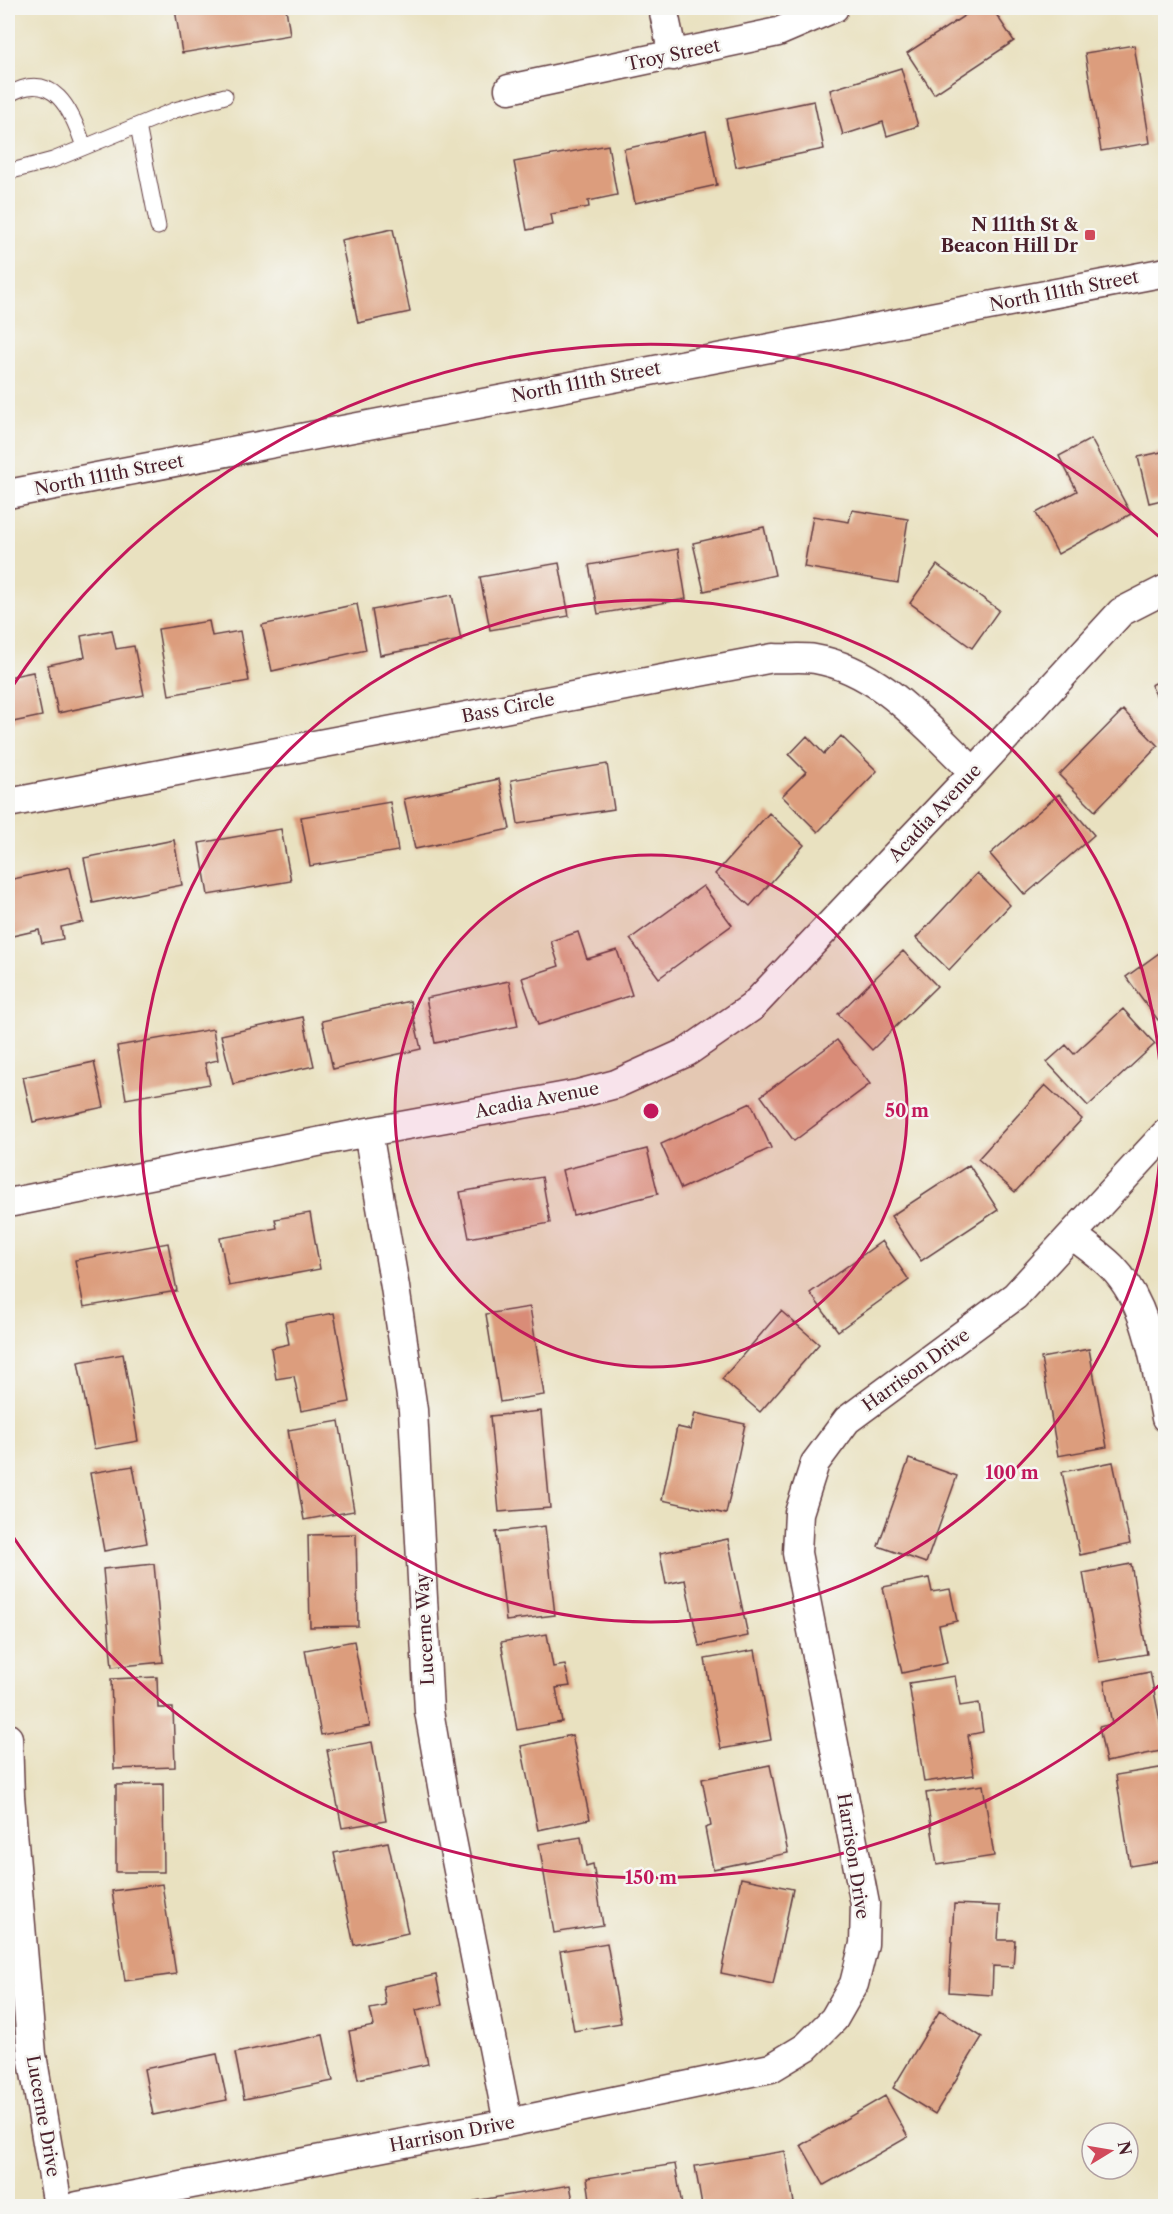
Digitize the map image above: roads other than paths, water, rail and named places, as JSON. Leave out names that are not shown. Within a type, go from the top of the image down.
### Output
[{"type":"street","points":[[663,8],[672,56]]},
{"type":"street","name":"Troy Street","points":[[509,89],[778,33],[834,8]]},
{"type":"street","name":"North 111th Street","points":[[8,494],[1166,272]]},
{"type":"street","name":"Acadia Avenue","points":[[8,1203],[368,1132],[578,1094],[616,1084],[687,1052],[752,1007],[974,772],[1121,612],[1166,589]]},
{"type":"street","name":"Bass Circle","points":[[8,803],[773,658],[815,659],[855,670],[889,692],[974,772]]},
{"type":"street","name":"Lucerne Way","points":[[368,1132],[414,1410],[429,1711],[447,1815],[508,2123]]},
{"type":"street","name":"Harrison Drive","points":[[78,2206],[508,2123],[771,2068],[806,2047],[834,2019],[854,1984],[864,1944],[865,1904],[797,1552],[799,1513],[815,1463],[848,1420],[1016,1296],[1166,1133]]},
{"type":"street","points":[[1072,1235],[1112,1268],[1135,1300],[1149,1337],[1166,1418]]},
{"type":"street","name":"Lucerne Drive","points":[[8,1738],[9,1796],[32,2055],[58,2206]]},
{"type":"lane","points":[[8,94],[33,85],[47,88],[62,99],[75,120],[84,147]]},
{"type":"lane","points":[[8,172],[53,160],[175,110],[225,96]]},
{"type":"lane","points":[[138,126],[158,227]]},
{"type":"place","name":"N 111th St & Beacon Hill Dr","points":[[1090,235]]}]
